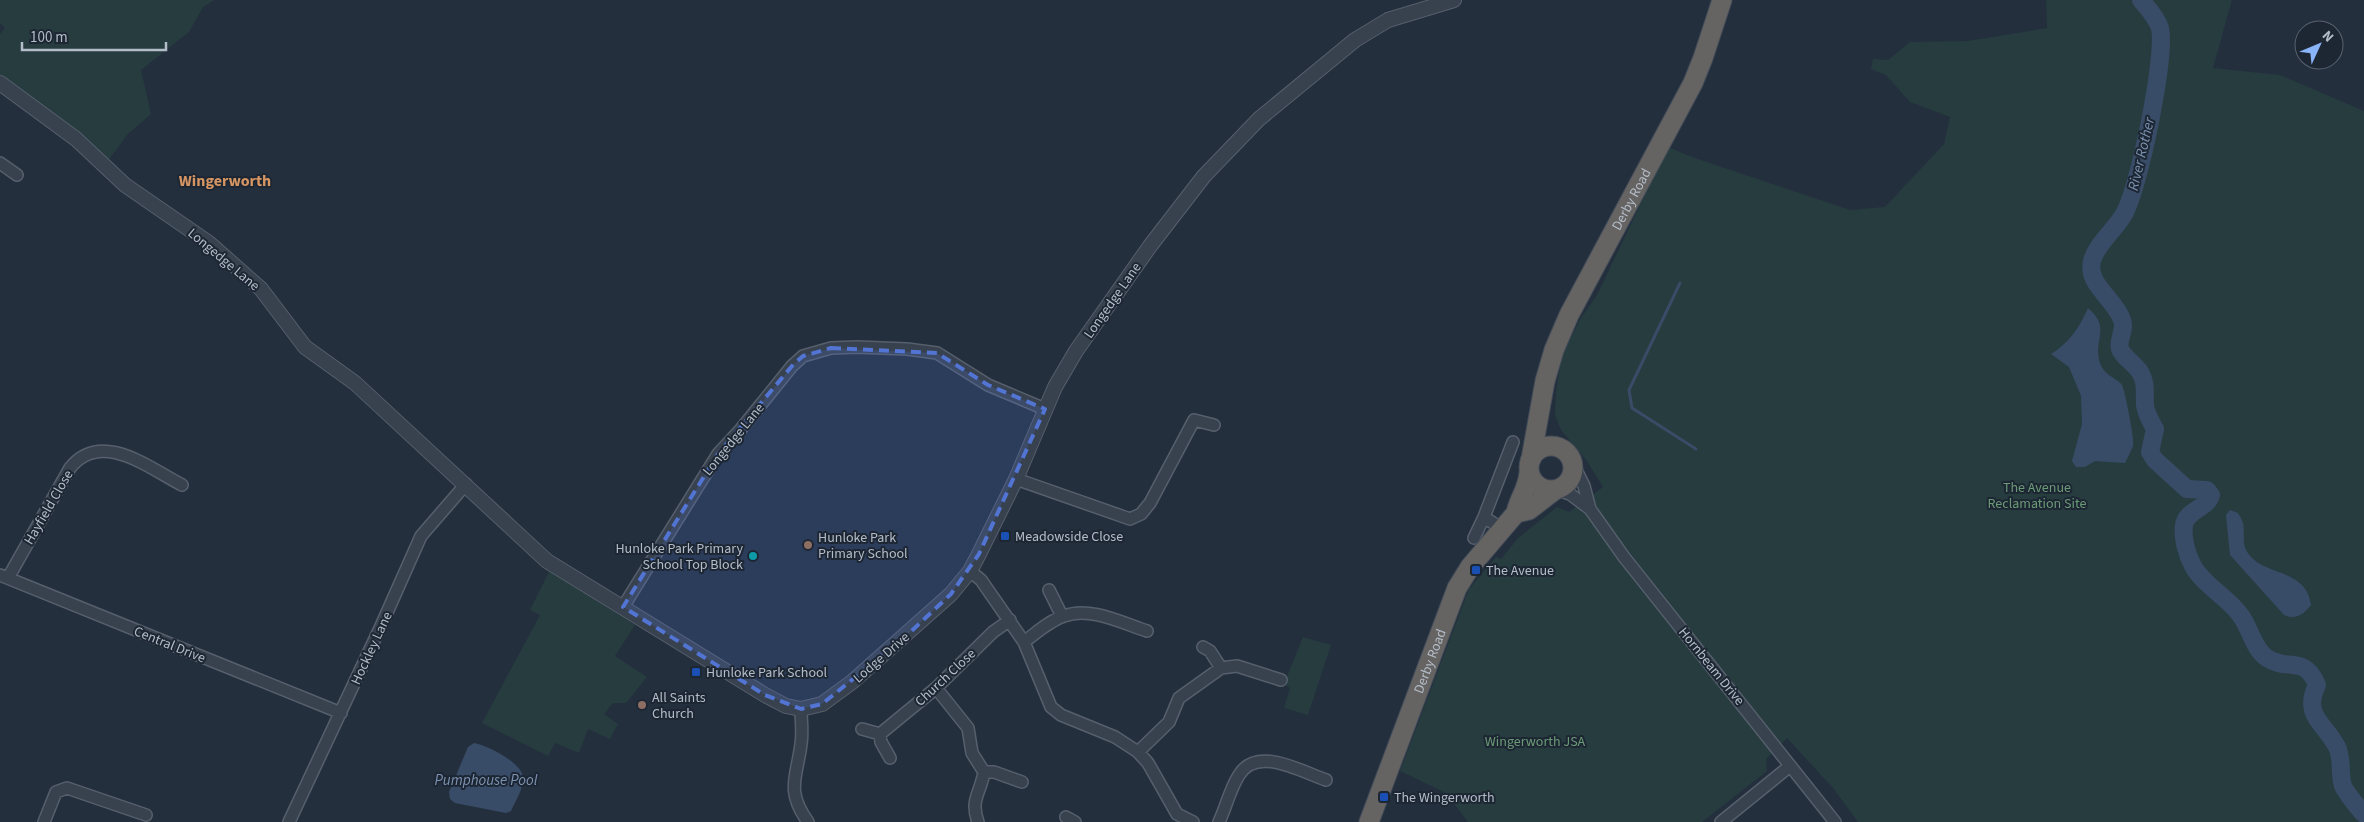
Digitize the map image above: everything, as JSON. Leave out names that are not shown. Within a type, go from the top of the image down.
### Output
[{"type":"highway","name":"Derby Road","points":[[1369,822],[1457,588],[1470,567],[1516,513],[1518,503],[1528,487],[1541,399],[1554,350],[1569,315],[1693,83],[1722,0]]},
{"type":"highway","name":"Derby Road","points":[[1541,399],[1549,429],[1554,439],[1568,456]]},
{"type":"highway","points":[[1558,446],[1568,456],[1571,478],[1567,484],[1556,490],[1543,489],[1536,485],[1530,466],[1544,447],[1558,446]]},
{"type":"highway","name":"Derby Road","points":[[1516,513],[1529,510],[1556,490]]},
{"type":"street","name":"Longedge Lane","points":[[0,83],[76,139],[125,185],[209,243],[261,289],[305,347],[355,383],[466,484],[546,561],[623,607],[718,454],[741,429],[792,366],[803,356],[831,348],[857,347],[907,349],[936,353],[988,385],[1045,410],[1076,351],[1150,246],[1204,176],[1259,119],[1355,40],[1388,20],[1454,0]]},
{"type":"street","points":[[0,163],[17,175]]},
{"type":"street","name":"Lodge Drive","points":[[801,709],[822,704],[852,682],[951,594],[970,571],[1016,480],[1045,410]]},
{"type":"street","points":[[1016,480],[1130,519],[1136,517],[1150,503],[1194,420],[1214,425]]},
{"type":"street","points":[[1474,538],[1513,442]]},
{"type":"street","name":"Hayfield Close","points":[[4,576],[70,468],[77,460],[88,453],[113,450],[182,485]]},
{"type":"street","name":"Hornbeam Drive","points":[[1568,456],[1584,486],[1590,510]]},
{"type":"street","name":"Hockley Lane","points":[[289,822],[421,536],[466,484]]},
{"type":"street","name":"Hornbeam Drive","points":[[1556,490],[1570,494],[1590,510],[1624,557],[1835,822]]},
{"type":"street","points":[[1484,517],[1502,529]]},
{"type":"street","points":[[970,571],[981,580],[1024,642],[1051,706],[1061,715],[1115,737],[1138,752],[1148,763],[1174,818],[1193,822]]},
{"type":"street","name":"Central Drive","points":[[4,576],[340,713]]},
{"type":"street","points":[[1049,590],[1062,616]]},
{"type":"street","points":[[623,607],[765,694],[786,706],[801,709],[801,746],[793,783],[803,820]]},
{"type":"street","points":[[1024,642],[1062,616],[1077,612],[1091,614],[1147,631]]},
{"type":"street","name":"Church Close","points":[[880,734],[936,688],[993,632],[1010,620]]},
{"type":"street","points":[[1203,647],[1210,651],[1222,668]]},
{"type":"street","points":[[1138,752],[1169,722],[1179,698],[1222,668],[1238,666],[1281,680]]},
{"type":"street","points":[[936,688],[968,728],[972,754],[984,772]]},
{"type":"street","points":[[862,729],[880,734],[881,742],[890,758]]},
{"type":"street","points":[[1219,822],[1239,775],[1250,765],[1265,761],[1278,763],[1326,780]]},
{"type":"street","points":[[1721,822],[1790,766]]},
{"type":"street","points":[[984,772],[994,772],[1022,782]]},
{"type":"street","points":[[978,822],[974,805],[984,772]]},
{"type":"street","points":[[44,822],[56,792],[67,788],[146,815]]},
{"type":"highlighted area","points":[[831,348],[937,353],[988,385],[1045,409],[979,554],[951,594],[904,638],[822,704],[801,709],[765,695],[623,607],[718,454],[792,366],[803,356]]},
{"type":"green space","points":[[0,0],[214,0],[203,7],[189,32],[141,70],[151,114],[127,135],[108,161],[80,133],[0,75],[0,34],[5,28],[0,23]]},
{"type":"green space","name":"The Avenue Reclamation Site","points":[[2046,0],[2232,0],[2213,68],[2280,75],[2364,111],[2364,822],[1858,822],[1833,788],[1787,738],[1766,759],[1767,771],[1702,822],[1468,822],[1446,793],[1400,771],[1469,589],[1496,557],[1501,559],[1518,538],[1557,507],[1569,512],[1603,487],[1587,461],[1561,430],[1555,415],[1556,392],[1562,355],[1581,318],[1597,295],[1668,147],[1692,157],[1850,210],[1885,207],[1944,144],[1950,117],[1910,102],[1886,75],[1871,69],[1873,59],[1888,60],[1910,42],[1968,41],[2047,28]]},
{"type":"green space","points":[[551,568],[594,599],[635,625],[615,656],[647,677],[626,703],[613,703],[604,714],[618,724],[610,739],[588,729],[579,753],[555,743],[548,756],[482,723],[540,615],[530,610]]},
{"type":"green space","points":[[1303,637],[1331,645],[1308,715],[1284,708],[1290,688],[1284,684]]},
{"type":"water","points":[[2088,308],[2099,321],[2098,352],[2103,370],[2122,385],[2131,426],[2133,446],[2125,463],[2095,461],[2085,467],[2076,467],[2072,461],[2082,424],[2081,396],[2069,367],[2051,354],[2064,345],[2073,334]]},
{"type":"water","points":[[2230,510],[2238,513],[2242,519],[2245,547],[2253,559],[2301,584],[2307,593],[2311,605],[2302,614],[2296,617],[2284,615],[2230,555],[2226,515]]},
{"type":"water","name":"Pumphouse Pool","points":[[474,743],[487,747],[503,756],[517,766],[521,772],[523,778],[522,786],[511,811],[506,813],[455,803],[450,799],[449,792],[468,747]]},
{"type":"waterway","name":"River Rother","points":[[2141,0],[2160,28],[2159,66],[2150,122],[2130,200],[2124,214],[2094,255],[2091,269],[2093,277],[2114,305],[2122,320],[2120,349],[2138,369],[2144,380],[2146,408],[2155,429],[2150,452],[2155,460],[2187,489],[2207,490],[2211,495],[2209,500],[2188,516],[2184,525],[2186,546],[2193,566],[2197,573],[2236,609],[2255,644],[2267,658],[2282,664],[2301,667],[2312,676],[2317,685],[2312,704],[2314,712],[2339,752],[2343,786],[2364,814]]},
{"type":"waterway","points":[[1680,283],[1629,390],[1632,408],[1696,449]]},
{"type":"place","name":"Meadowside Close","points":[[1005,536]]},
{"type":"place","name":"Hunloke Park Primary School","points":[[808,545]]},
{"type":"place","name":"Hunloke Park Primary School Top Block","points":[[753,556]]},
{"type":"place","name":"The Avenue","points":[[1476,570]]},
{"type":"place","name":"Hunloke Park School","points":[[696,672]]},
{"type":"place","name":"All Saints Church","points":[[642,705]]},
{"type":"place","name":"The Wingerworth","points":[[1384,797]]},
{"type":"district","name":"Wingerworth","points":[[225,180]]},
{"type":"park label","name":"Wingerworth JSA","points":[[1535,741]]}]
